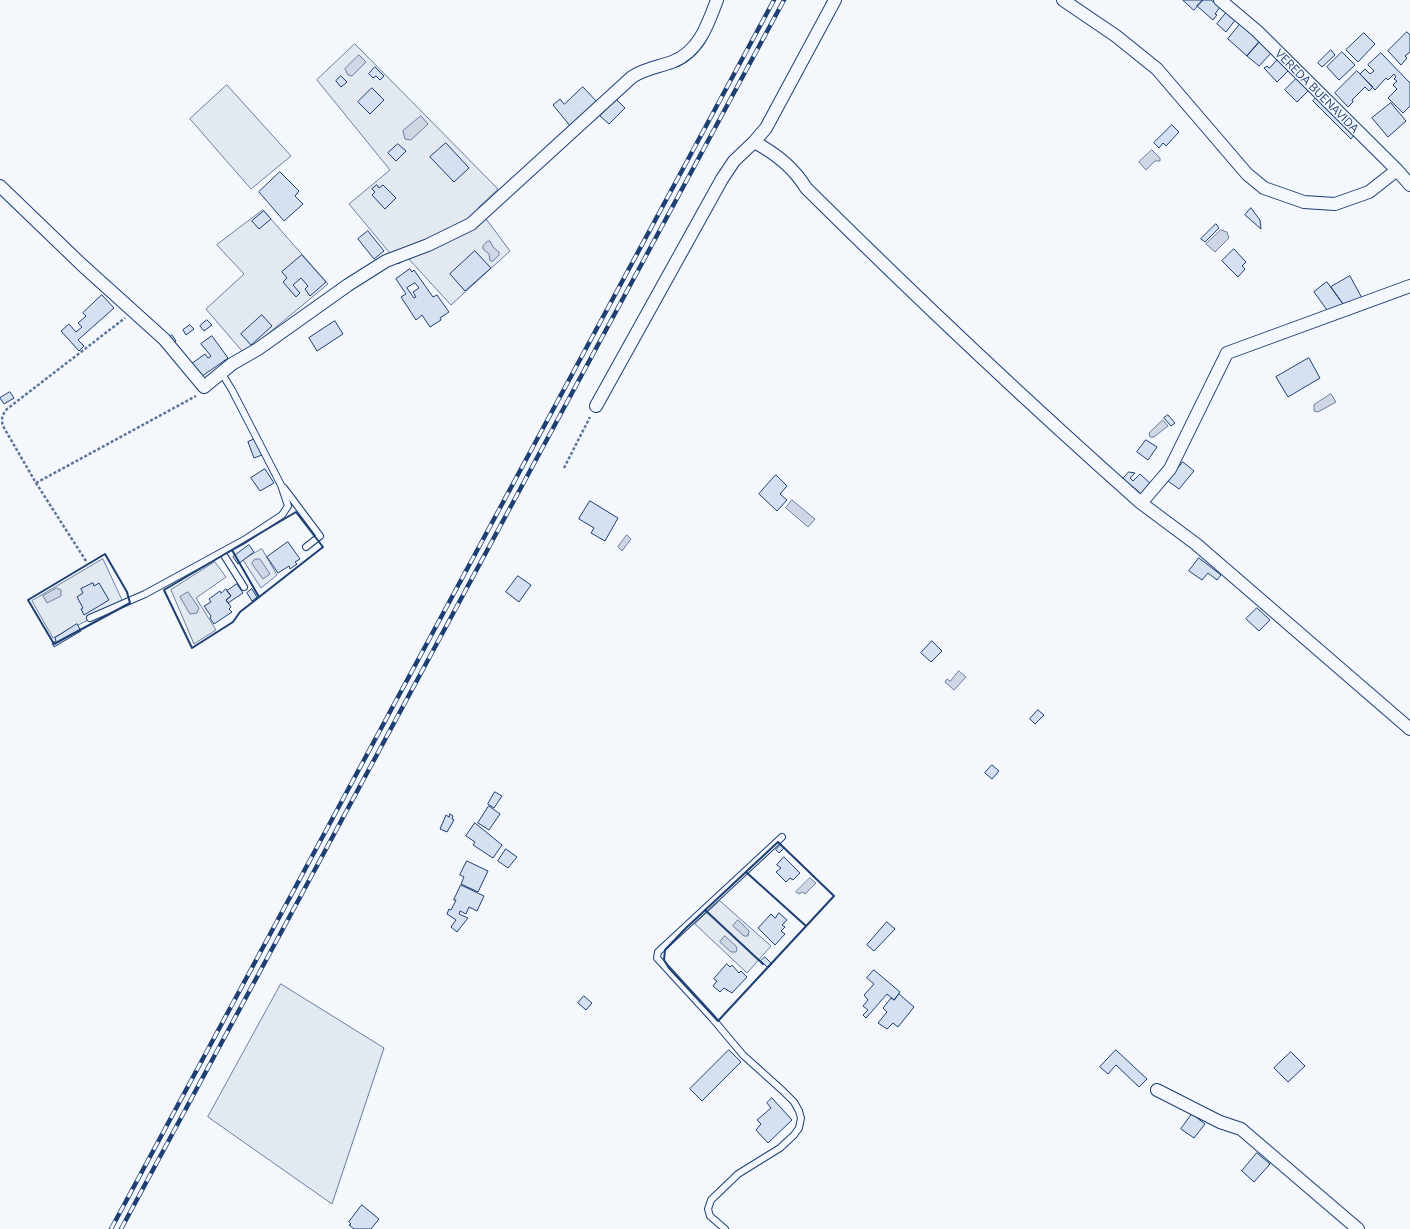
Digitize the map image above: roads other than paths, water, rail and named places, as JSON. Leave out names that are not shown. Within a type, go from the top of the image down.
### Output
[{"type":"street","points":[[0,186],[82,266],[164,338],[204,387],[232,364],[258,349],[386,260],[428,245],[471,224],[632,77],[639,72],[673,62],[690,51],[698,42],[706,28],[717,0]]},
{"type":"street","points":[[596,406],[722,178],[734,161],[766,128],[835,0]]},
{"type":"street","points":[[1063,0],[1116,36],[1157,69],[1247,174],[1264,188],[1304,202],[1335,204],[1370,192],[1398,170]]},
{"type":"street","name":"VEREDA BUENAVIDA","points":[[1220,0],[1257,31],[1398,170],[1410,185]]},
{"type":"street","points":[[754,142],[771,150],[798,175],[806,188],[896,276],[1066,436],[1141,503],[1196,544],[1410,728]]},
{"type":"street","points":[[1141,503],[1170,469],[1227,353],[1410,286]]},
{"type":"street","points":[[1157,1090],[1220,1122],[1241,1129],[1358,1229]]},
{"type":"lane","points":[[90,618],[145,594],[244,540],[282,515],[288,506],[281,485],[232,390],[221,372]]},
{"type":"lane","points":[[281,485],[320,536],[306,547]]},
{"type":"lane","points":[[222,552],[244,587]]},
{"type":"lane","points":[[725,1229],[710,1216],[708,1209],[711,1200],[738,1174],[780,1148],[799,1128],[801,1118],[794,1102],[756,1068],[735,1046],[712,1018],[657,958],[658,952],[782,837]]},
{"type":"railway","points":[[111,1229],[774,0]]},
{"type":"railway","points":[[121,1229],[784,0]]}]
